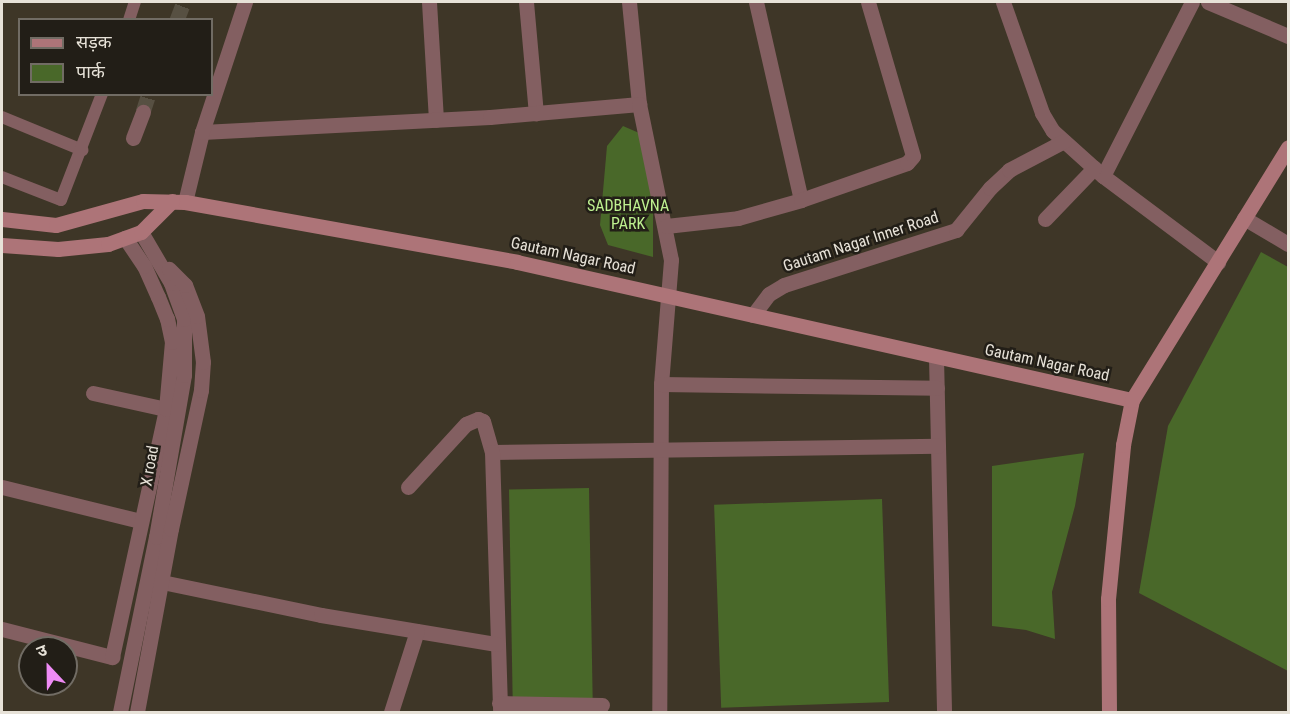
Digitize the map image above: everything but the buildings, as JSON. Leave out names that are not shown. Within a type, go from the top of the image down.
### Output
[{"type":"street","points":[[2,245],[58,249],[108,244],[141,232],[178,201],[245,2]]},
{"type":"street","points":[[429,2],[436,120]]},
{"type":"street","points":[[526,2],[536,114]]},
{"type":"street","points":[[629,2],[639,104],[666,226],[671,260],[661,384],[659,712]]},
{"type":"street","points":[[756,2],[801,200]]},
{"type":"street","points":[[666,226],[738,218],[801,200],[907,163],[913,156],[868,2]]},
{"type":"street","points":[[1003,2],[1042,113],[1053,130],[1098,172],[1218,262]]},
{"type":"street","points":[[1045,219],[1098,172],[1192,2]]},
{"type":"street","points":[[1208,2],[1288,36]]},
{"type":"street","points":[[202,132],[536,114],[639,104]]},
{"type":"street","points":[[133,138],[143,112]]},
{"type":"street","name":"Gautam Nagar Inner Road","points":[[753,315],[769,294],[784,285],[956,230],[990,188],[1009,170],[1064,141]]},
{"type":"street","points":[[1109,712],[1108,599],[1123,445],[1132,400],[1288,147]]},
{"type":"street","name":"Gautam Nagar Road","points":[[2,219],[56,225],[143,201],[178,201],[517,262],[1132,400]]},
{"type":"street","points":[[1244,218],[1288,244]]},
{"type":"street","name":"X road","points":[[120,712],[156,537],[184,375],[184,319],[171,283],[141,232]]},
{"type":"street","points":[[2,629],[112,657],[166,409],[172,342],[167,319],[144,266],[125,238]]},
{"type":"street","points":[[138,712],[162,582],[198,416],[203,362],[197,316],[185,285],[157,257]]},
{"type":"street","points":[[936,357],[944,712]]},
{"type":"street","points":[[661,384],[937,388]]},
{"type":"street","points":[[93,393],[166,409]]},
{"type":"street","points":[[408,487],[472,420],[478,418],[486,427],[492,452],[500,708],[602,705]]},
{"type":"street","points":[[492,452],[938,446]]},
{"type":"street","points":[[2,487],[140,521]]},
{"type":"street","points":[[162,582],[321,615],[497,644]]},
{"type":"street","points":[[391,712],[417,631]]},
{"type":"lane","points":[[130,18],[135,2]]},
{"type":"lane","points":[[2,177],[61,200],[101,96]]},
{"type":"lane","points":[[2,117],[82,150]]},
{"type":"green space","name":"SADBHAVNA PARK","points":[[623,126],[653,139],[653,257],[608,245],[600,225],[607,146]]},
{"type":"green space","points":[[1261,252],[1288,267],[1288,671],[1139,593],[1168,426]]},
{"type":"green space","points":[[1084,453],[1075,506],[1052,592],[1055,639],[1026,630],[992,626],[992,466]]},
{"type":"green space","points":[[589,488],[593,702],[513,703],[509,489]]},
{"type":"green space","points":[[882,499],[889,702],[721,708],[714,505]]},
{"type":"tunnel","points":[[178,18],[184,2]]},
{"type":"tunnel","points":[[143,112],[148,96]]}]
